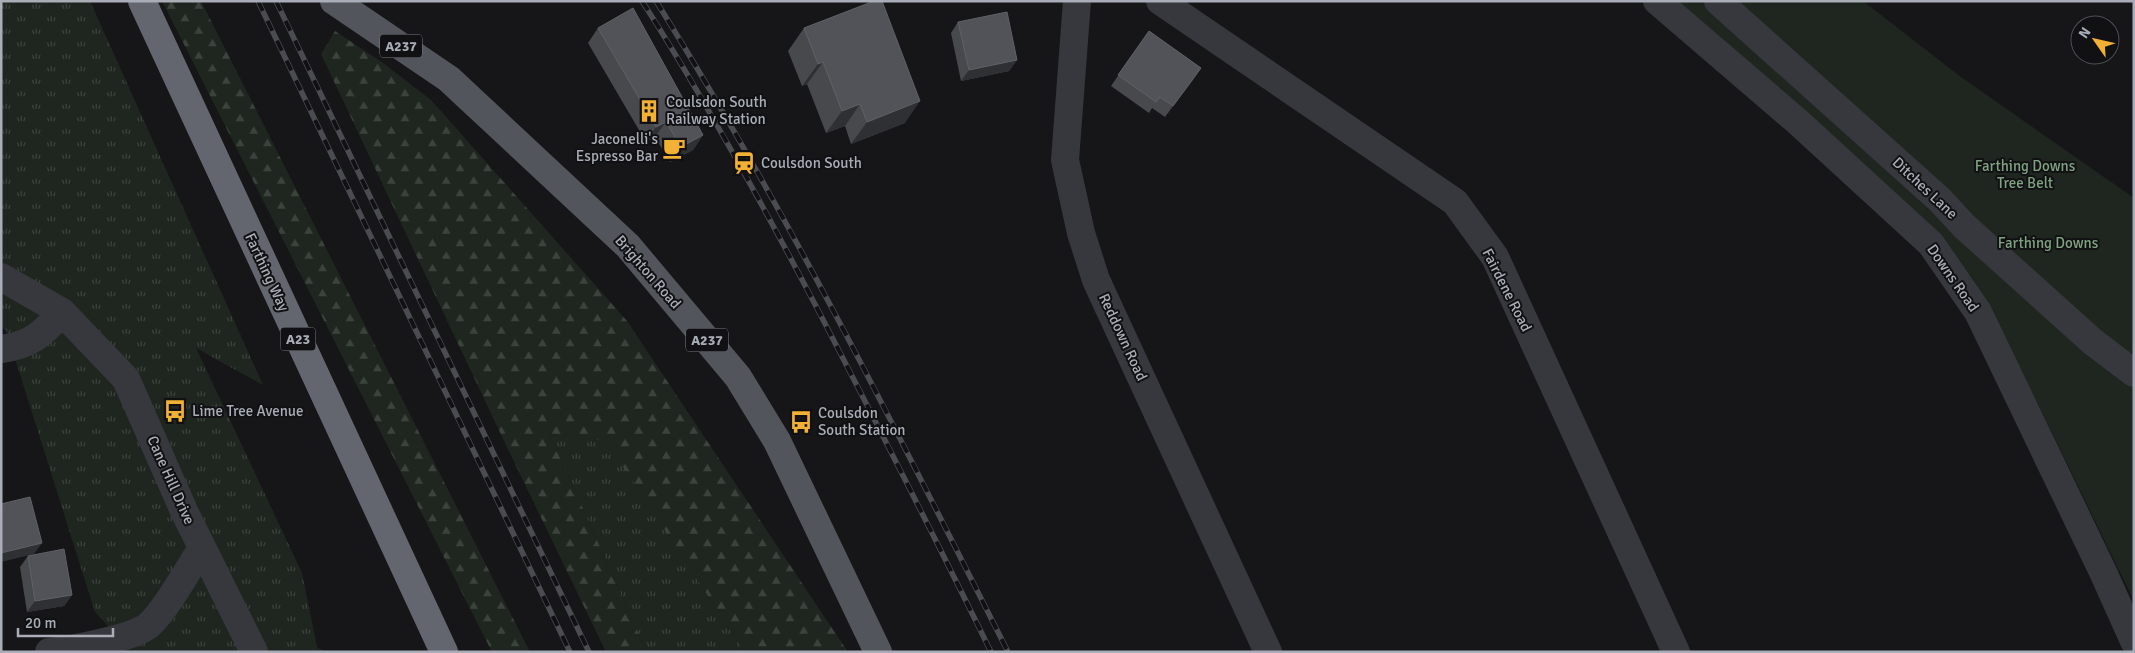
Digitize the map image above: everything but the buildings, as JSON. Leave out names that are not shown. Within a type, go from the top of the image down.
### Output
[{"type":"highway","name":"Farthing Way","points":[[142,1],[444,652]]},
{"type":"main road","name":"Brighton Road","points":[[334,1],[449,79],[466,94],[628,246],[732,370],[777,441],[878,652]]},
{"type":"street","name":"Reddown Road","points":[[1077,1],[1065,160],[1081,233],[1096,280],[1268,652]]},
{"type":"street","name":"Fairdene Road","points":[[1160,1],[1455,202],[1494,258],[1676,652]]},
{"type":"street","name":"Downs Road","points":[[1657,1],[1798,122],[1931,244],[1978,312],[2099,563],[2134,641]]},
{"type":"street","name":"Ditches Lane","points":[[1718,1],[1940,200],[1964,226],[2093,342],[2134,373]]},
{"type":"street","points":[[1919,232],[1940,200]]},
{"type":"street","name":"Cane Hill Drive","points":[[1,277],[62,312],[126,379],[202,548],[254,652]]},
{"type":"street","points":[[1,349],[20,346],[42,334],[62,312]]},
{"type":"street","points":[[48,652],[97,644],[119,638],[148,626],[161,611],[202,548]]},
{"type":"green space","points":[[1,1],[90,1],[263,385],[196,348],[302,573],[318,652],[124,652],[119,638],[95,612],[6,330],[1,328]]},
{"type":"green space","points":[[162,1],[201,1],[530,652],[492,652]]},
{"type":"green space","name":"Farthing Downs","points":[[1676,1],[1863,1],[1961,77],[2134,198],[2134,601],[2039,406],[1987,307]]},
{"type":"green space","points":[[335,31],[383,63],[431,100],[627,321],[848,652],[745,652],[606,441],[550,435],[647,652],[606,652],[321,54]]},
{"type":"green space","points":[[550,435],[606,440],[745,652],[647,652]]},
{"type":"green space","points":[[300,640],[327,652],[306,652]]},
{"type":"railway","points":[[258,1],[570,652]]},
{"type":"railway","points":[[276,1],[589,652]]},
{"type":"railway","points":[[642,1],[711,115],[776,231],[884,438],[991,652]]},
{"type":"railway","points":[[656,1],[751,160],[840,322],[1008,652]]},
{"type":"place","name":"Coulsdon South Railway Station","points":[[649,111]]},
{"type":"place","name":"Jaconelli's Espresso Bar","points":[[674,148]]},
{"type":"place","name":"Coulsdon South","points":[[744,163]]},
{"type":"place","name":"Lime Tree Avenue","points":[[175,411]]},
{"type":"place","name":"Coulsdon South Station","points":[[801,422]]},
{"type":"park label","name":"Farthing Downs Tree Belt","points":[[2025,174]]}]
